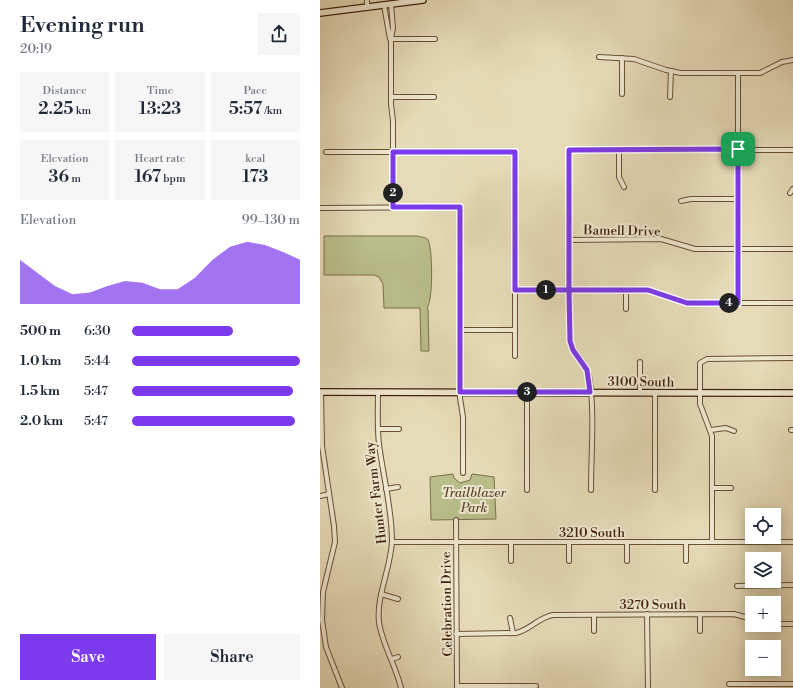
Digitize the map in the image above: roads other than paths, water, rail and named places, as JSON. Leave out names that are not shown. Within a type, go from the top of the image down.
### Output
[{"type":"main road","points":[[320,13],[423,0]]},
{"type":"main road","name":"3100 South","points":[[321,392],[793,393]]},
{"type":"street","points":[[367,0],[367,8]]},
{"type":"street","points":[[391,4],[393,28],[391,39],[393,207]]},
{"type":"street","points":[[384,5],[387,29],[391,39]]},
{"type":"street","points":[[391,39],[435,39]]},
{"type":"street","points":[[599,57],[622,58],[645,62],[671,72],[763,72],[782,62],[793,60]]},
{"type":"street","points":[[622,58],[622,94]]},
{"type":"street","points":[[670,97],[671,72]]},
{"type":"street","points":[[738,73],[738,303]]},
{"type":"street","points":[[391,97],[434,97]]},
{"type":"street","points":[[619,149],[619,177],[624,187]]},
{"type":"street","points":[[591,490],[590,392],[587,370],[573,350],[570,341],[569,150],[793,150]]},
{"type":"street","points":[[326,152],[515,152],[515,356]]},
{"type":"street","points":[[681,201],[691,199],[738,199]]},
{"type":"street","points":[[320,208],[460,207],[460,392],[463,417],[462,473]]},
{"type":"street","name":"Bamell Drive","points":[[569,240],[661,240],[689,249],[793,249]]},
{"type":"street","points":[[515,290],[654,291],[687,303],[793,303]]},
{"type":"street","points":[[626,290],[626,309]]},
{"type":"street","points":[[460,330],[515,330]]},
{"type":"street","points":[[712,542],[711,430],[700,406],[699,367],[701,362],[707,359],[793,358]]},
{"type":"street","points":[[640,362],[640,392]]},
{"type":"street","points":[[321,392],[321,440],[335,542],[323,592],[322,620],[326,647],[342,688]]},
{"type":"street","name":"Hunter Farm Way","points":[[378,392],[378,429],[392,542],[388,572],[378,609],[379,623],[401,688]]},
{"type":"street","points":[[527,392],[527,490]]},
{"type":"street","points":[[655,392],[655,490]]},
{"type":"street","points":[[378,429],[399,428]]},
{"type":"street","points":[[711,430],[724,428],[734,431]]},
{"type":"street","points":[[386,489],[398,487]]},
{"type":"street","points":[[712,488],[730,488]]},
{"type":"street","points":[[320,496],[329,494]]},
{"type":"street","name":"Celebration Drive","points":[[456,520],[457,687]]},
{"type":"street","name":"3210 South","points":[[392,542],[793,542]]},
{"type":"street","points":[[510,542],[511,561]]},
{"type":"street","points":[[569,542],[569,561]]},
{"type":"street","points":[[627,542],[627,561]]},
{"type":"street","points":[[686,542],[686,561]]},
{"type":"street","points":[[737,586],[793,586]]},
{"type":"street","points":[[381,594],[398,599]]},
{"type":"street","points":[[647,614],[648,688]]},
{"type":"street","points":[[700,614],[700,631]]},
{"type":"street","name":"3270 South","points":[[513,633],[524,630],[543,618],[553,615],[734,614],[745,617]]},
{"type":"street","points":[[594,615],[594,631]]},
{"type":"street","points":[[456,634],[513,633],[510,618]]},
{"type":"street","points":[[781,624],[793,624]]},
{"type":"street","points":[[392,659],[398,657]]},
{"type":"street","points":[[729,684],[793,684]]},
{"type":"street","points":[[457,687],[536,686]]},
{"type":"park label","name":"Trailblazer Park","points":[[474,500]]}]
